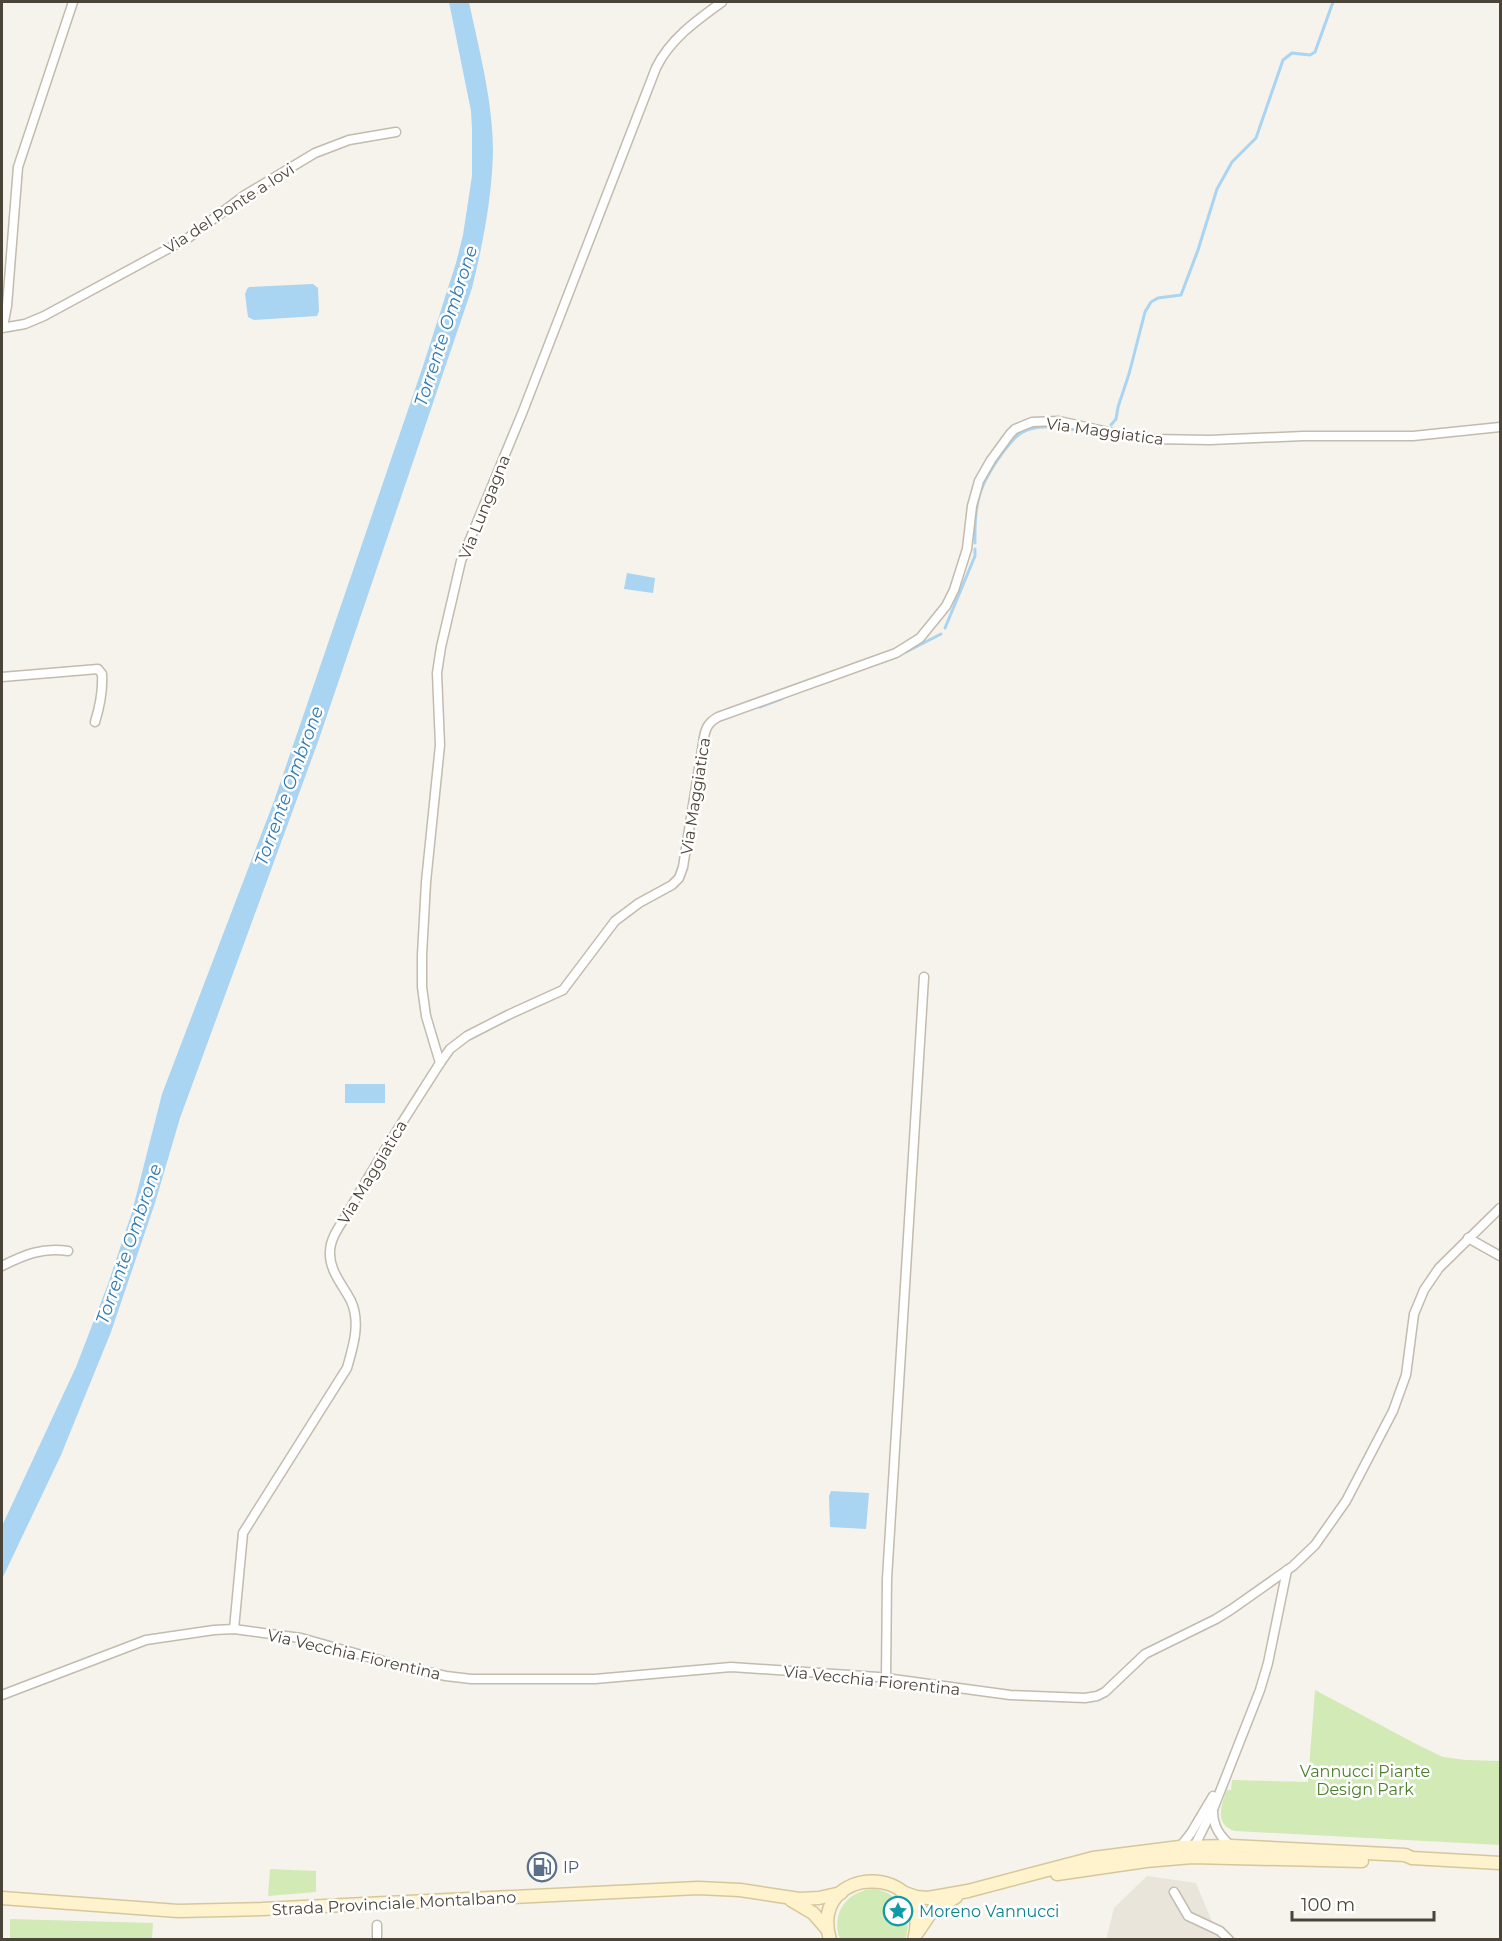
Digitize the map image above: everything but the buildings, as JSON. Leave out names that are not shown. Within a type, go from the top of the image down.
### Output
[{"type":"main road","name":"Strada Provinciale Montalbano","points":[[829,1934],[827,1921],[831,1906],[840,1893],[851,1885],[869,1880],[886,1882],[902,1892],[925,1898],[968,1891],[1038,1874],[1055,1874],[1134,1862],[1180,1852],[1195,1846],[1405,1855],[1412,1858],[1500,1863]]},
{"type":"main road","name":"Strada Provinciale Montalbano","points":[[1180,1852],[1214,1857],[1303,1860],[1405,1861],[1412,1858]]},
{"type":"main road","name":"Strada Provinciale Montalbano","points":[[2,1898],[178,1911],[710,1888],[787,1898],[814,1898],[840,1893]]},
{"type":"main road","name":"Strada Provinciale Montalbano","points":[[914,1939],[932,1911],[968,1891]]},
{"type":"main road","name":"Strada Provinciale Montalbano","points":[[902,1892],[911,1903],[915,1916],[914,1939]]},
{"type":"main road","name":"Strada Provinciale Montalbano","points":[[787,1898],[813,1913],[829,1934]]},
{"type":"street","points":[[2,328],[7,306],[18,167],[73,2]]},
{"type":"street","name":"Via Lungagna","points":[[440,1063],[426,1016],[422,987],[422,955],[426,882],[440,745],[437,673],[461,561],[523,411],[656,68],[677,38],[722,2]]},
{"type":"street","name":"Via del Ponte a Iovi","points":[[2,328],[25,324],[44,316],[188,238],[244,195],[315,153],[349,140],[396,132]]},
{"type":"street","name":"Via Maggiatica","points":[[234,1629],[243,1533],[347,1368],[353,1347],[356,1325],[352,1303],[332,1268],[331,1243],[358,1194],[440,1063],[450,1049],[467,1036],[563,990],[615,921],[639,903],[676,881],[683,867],[706,728],[713,720],[896,653],[920,638],[941,613],[954,590],[968,549],[972,506],[978,482],[995,453],[1015,429],[1032,422],[1059,422],[1152,439],[1210,440],[1315,436],[1405,436],[1500,427]]},
{"type":"street","points":[[2,677],[98,669],[102,674],[103,688],[95,722]]},
{"type":"street","points":[[885,1678],[887,1579],[924,977]]},
{"type":"street","name":"Via Vecchia Fiorentina","points":[[2,1695],[146,1640],[234,1629],[301,1638],[408,1668],[471,1679],[595,1679],[731,1667],[885,1678],[1010,1695],[1084,1698],[1097,1696],[1108,1690],[1145,1654],[1223,1615],[1287,1570],[1315,1545],[1346,1501],[1388,1423],[1406,1375],[1417,1303],[1431,1279],[1468,1238],[1500,1208]]},
{"type":"street","points":[[1468,1238],[1500,1256]]},
{"type":"street","points":[[2,1266],[38,1251],[68,1251]]},
{"type":"street","points":[[1195,1846],[1214,1807],[1264,1679],[1287,1570]]},
{"type":"street","points":[[1180,1852],[1226,1776]]},
{"type":"street","points":[[1214,1807],[1214,1822],[1217,1831],[1232,1846]]},
{"type":"street","points":[[1174,1892],[1188,1916],[1220,1931],[1229,1940]]},
{"type":"street","points":[[377,1926],[377,1940]]},
{"type":"shaded area","points":[[1147,1876],[1196,1883],[1219,1939],[1106,1940],[1114,1908]]},
{"type":"green space","name":"Vannucci Piante Design Park","points":[[1315,1690],[1443,1757],[1500,1761],[1500,1845],[1235,1831],[1228,1828],[1221,1814],[1227,1790],[1231,1790],[1232,1780],[1308,1782]]},
{"type":"green space","points":[[270,1869],[316,1871],[316,1892],[268,1896]]},
{"type":"green space","points":[[876,1889],[892,1896],[903,1907],[908,1922],[905,1939],[840,1939],[837,1920],[844,1904],[857,1893]]},
{"type":"green space","points":[[10,1919],[153,1923],[152,1939],[10,1939]]},
{"type":"water","name":"Torrente Ombrone","points":[[449,2],[469,2],[491,113],[493,151],[489,203],[472,288],[319,739],[180,1118],[155,1203],[111,1332],[61,1455],[2,1579],[2,1526],[76,1367],[108,1284],[132,1212],[162,1094],[274,801],[456,263],[463,235],[472,176],[472,129],[471,111]]},
{"type":"water","points":[[313,284],[318,288],[319,311],[317,316],[254,320],[248,317],[245,294],[249,287]]},
{"type":"water","points":[[627,573],[655,578],[653,593],[624,589]]},
{"type":"water","points":[[345,1084],[385,1084],[385,1103],[345,1103]]},
{"type":"water","points":[[831,1491],[869,1493],[866,1529],[830,1527],[829,1496]]},
{"type":"waterway","points":[[1111,425],[1116,419],[1145,312],[1151,302],[1158,298],[1181,295],[1217,189],[1232,162],[1256,138],[1283,60],[1292,53],[1310,55],[1315,52],[1333,2]]},
{"type":"waterway","points":[[975,543],[977,505],[983,484],[1012,441],[1021,433],[1036,428],[1056,427],[1081,431]]},
{"type":"waterway","points":[[945,628],[975,556],[975,549]]},
{"type":"waterway","points":[[906,652],[941,634]]},
{"type":"waterway","points":[[760,707],[781,699]]},
{"type":"place","name":"IP","points":[[542,1867]]},
{"type":"place","name":"Moreno Vannucci","points":[[898,1911]]}]
